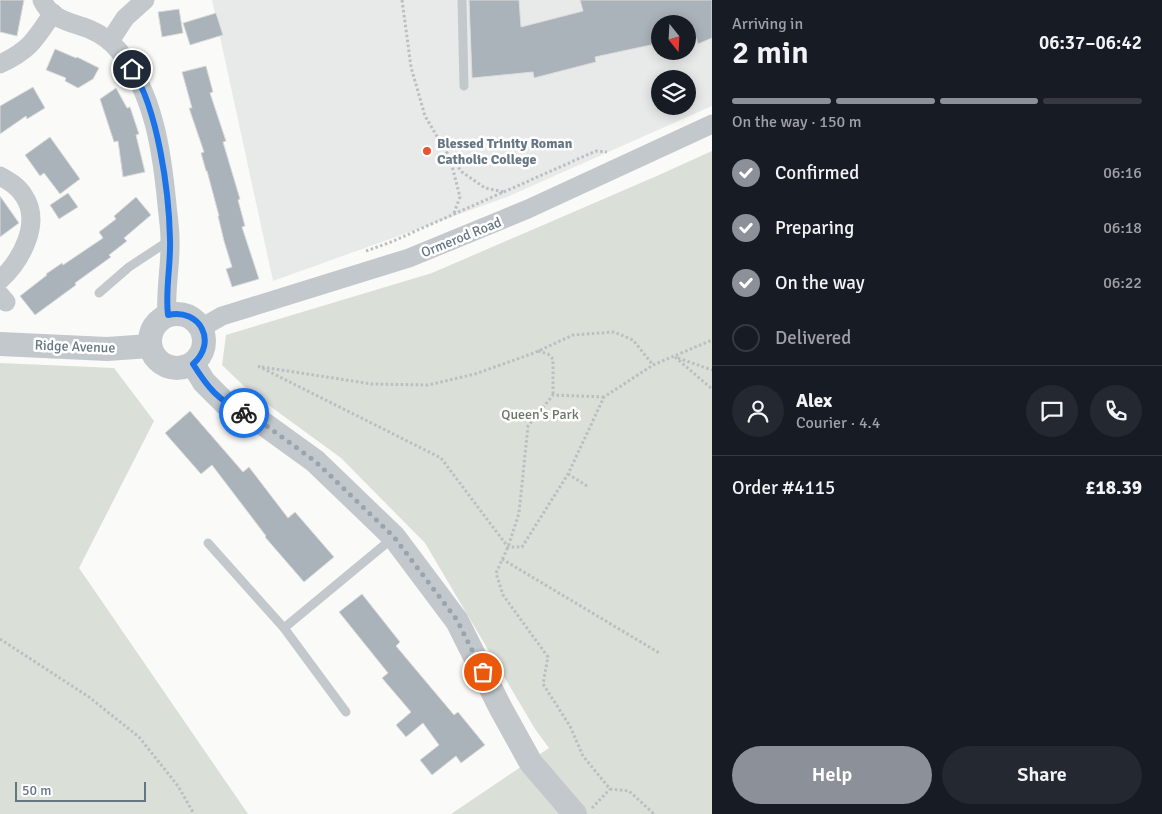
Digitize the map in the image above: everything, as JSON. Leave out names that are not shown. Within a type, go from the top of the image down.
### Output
[{"type":"street","points":[[110,41],[125,18],[145,0]]},
{"type":"street","points":[[0,64],[14,58],[33,44],[47,7],[59,19],[90,29],[110,41],[127,60],[138,78],[152,115],[164,166],[170,239],[166,301],[168,315]]},
{"type":"street","name":"Ormerod Road","points":[[201,328],[222,316],[409,258],[528,209],[712,124]]},
{"type":"street","points":[[0,176],[13,184],[25,196],[32,216],[25,244],[0,280]]},
{"type":"street","points":[[183,314],[190,317],[201,328],[205,344],[199,359],[184,368],[166,367],[159,362],[150,346],[150,336],[153,328],[159,320],[168,315],[183,314]]},
{"type":"street","name":"Ridge Avenue","points":[[0,344],[107,349],[150,346]]},
{"type":"street","points":[[193,364],[204,382],[225,403],[261,422],[315,461],[394,537],[457,620],[500,707],[531,763],[575,814]]},
{"type":"lane","points":[[462,0],[464,86]]},
{"type":"lane","points":[[100,293],[129,267],[170,239]]},
{"type":"lane","points":[[284,628],[394,537]]},
{"type":"lane","points":[[208,542],[284,628],[346,712]]},
{"type":"path","points":[[402,0],[411,67],[425,116],[462,172],[485,188],[505,192]]},
{"type":"path","points":[[365,251],[391,242],[596,151],[613,153]]},
{"type":"path","points":[[449,155],[460,196],[454,213]]},
{"type":"path","points":[[508,547],[441,458],[258,366],[372,384],[428,385],[475,374],[538,351],[574,335],[614,332],[633,340],[653,365]]},
{"type":"path","points":[[508,547],[522,547],[568,474],[604,397],[653,365],[712,340]]},
{"type":"path","points":[[538,351],[548,354],[553,359],[553,395],[528,426],[518,513],[508,547],[496,573],[503,595],[548,657],[542,684],[570,726],[583,756],[610,789],[629,791],[654,814]]},
{"type":"path","points":[[712,370],[675,357],[712,389]]},
{"type":"path","points":[[553,395],[604,397]]},
{"type":"path","points":[[568,474],[588,486]]},
{"type":"path","points":[[502,559],[661,654]]},
{"type":"path","points":[[0,639],[88,697],[139,737],[178,786],[194,814]]},
{"type":"path","points":[[587,814],[610,789]]},
{"type":"shaded area","name":"Blessed Trinity Roman Catholic College","points":[[212,0],[712,0],[712,106],[696,113],[696,70],[651,70],[651,115],[692,115],[507,197],[273,281]]},
{"type":"green space","name":"Queen's Park","points":[[712,151],[712,814],[451,814],[549,748],[535,729],[425,543],[341,458],[248,390],[222,365],[226,335],[432,273]]},
{"type":"green space","points":[[0,363],[114,368],[154,421],[79,568],[248,814],[0,814]]},
{"type":"building","points":[[0,0],[24,0],[17,36],[0,32]]},
{"type":"building","points":[[469,0],[519,0],[521,27],[583,11],[580,0],[712,0],[712,38],[698,44],[696,38],[696,15],[651,15],[651,45],[595,57],[596,62],[534,78],[533,72],[472,78]]},
{"type":"building","points":[[179,9],[183,33],[162,37],[158,12]]},
{"type":"building","points":[[216,13],[223,35],[190,45],[183,23]]},
{"type":"building","points":[[55,49],[99,68],[93,79],[78,88],[65,81],[66,78],[46,70]]},
{"type":"building","points":[[206,66],[213,92],[210,93],[226,141],[223,142],[240,199],[238,200],[245,226],[242,227],[259,279],[232,287],[226,269],[232,267],[201,153],[204,152],[189,108],[192,108],[182,72]]},
{"type":"building","points":[[33,87],[45,108],[27,119],[26,116],[0,134],[0,106]]},
{"type":"building","points":[[116,88],[127,108],[130,107],[139,134],[136,135],[145,172],[123,177],[118,141],[114,142],[100,99]]},
{"type":"building","points":[[50,137],[80,179],[60,194],[44,173],[40,176],[25,155]]},
{"type":"building","points":[[68,193],[78,207],[59,219],[50,205]]},
{"type":"building","points":[[0,196],[19,223],[0,237]]},
{"type":"building","points":[[136,197],[151,215],[124,238],[127,241],[109,255],[111,257],[35,315],[20,296],[46,274],[103,238],[99,232],[116,219],[114,216]]},
{"type":"building","points":[[190,411],[243,472],[249,467],[288,518],[295,512],[334,557],[304,582],[265,537],[212,465],[201,474],[165,433]]},
{"type":"building","points":[[362,594],[400,642],[396,646],[454,715],[458,712],[485,745],[461,763],[456,756],[432,775],[420,760],[439,745],[423,723],[406,737],[396,725],[411,712],[382,678],[388,673],[339,612]]},
{"type":"way so far","points":[[244,413],[261,422],[315,461],[394,537],[457,620],[483,672]]},
{"type":"place","name":"Blessed Trinity Roman Catholic College","points":[[427,151]]},
{"type":"route","points":[[132,69],[138,78],[152,115],[164,166],[170,239],[166,301],[168,315],[183,314],[197,321],[204,335],[205,344],[199,359],[193,364],[204,382],[225,403],[244,413]]}]
